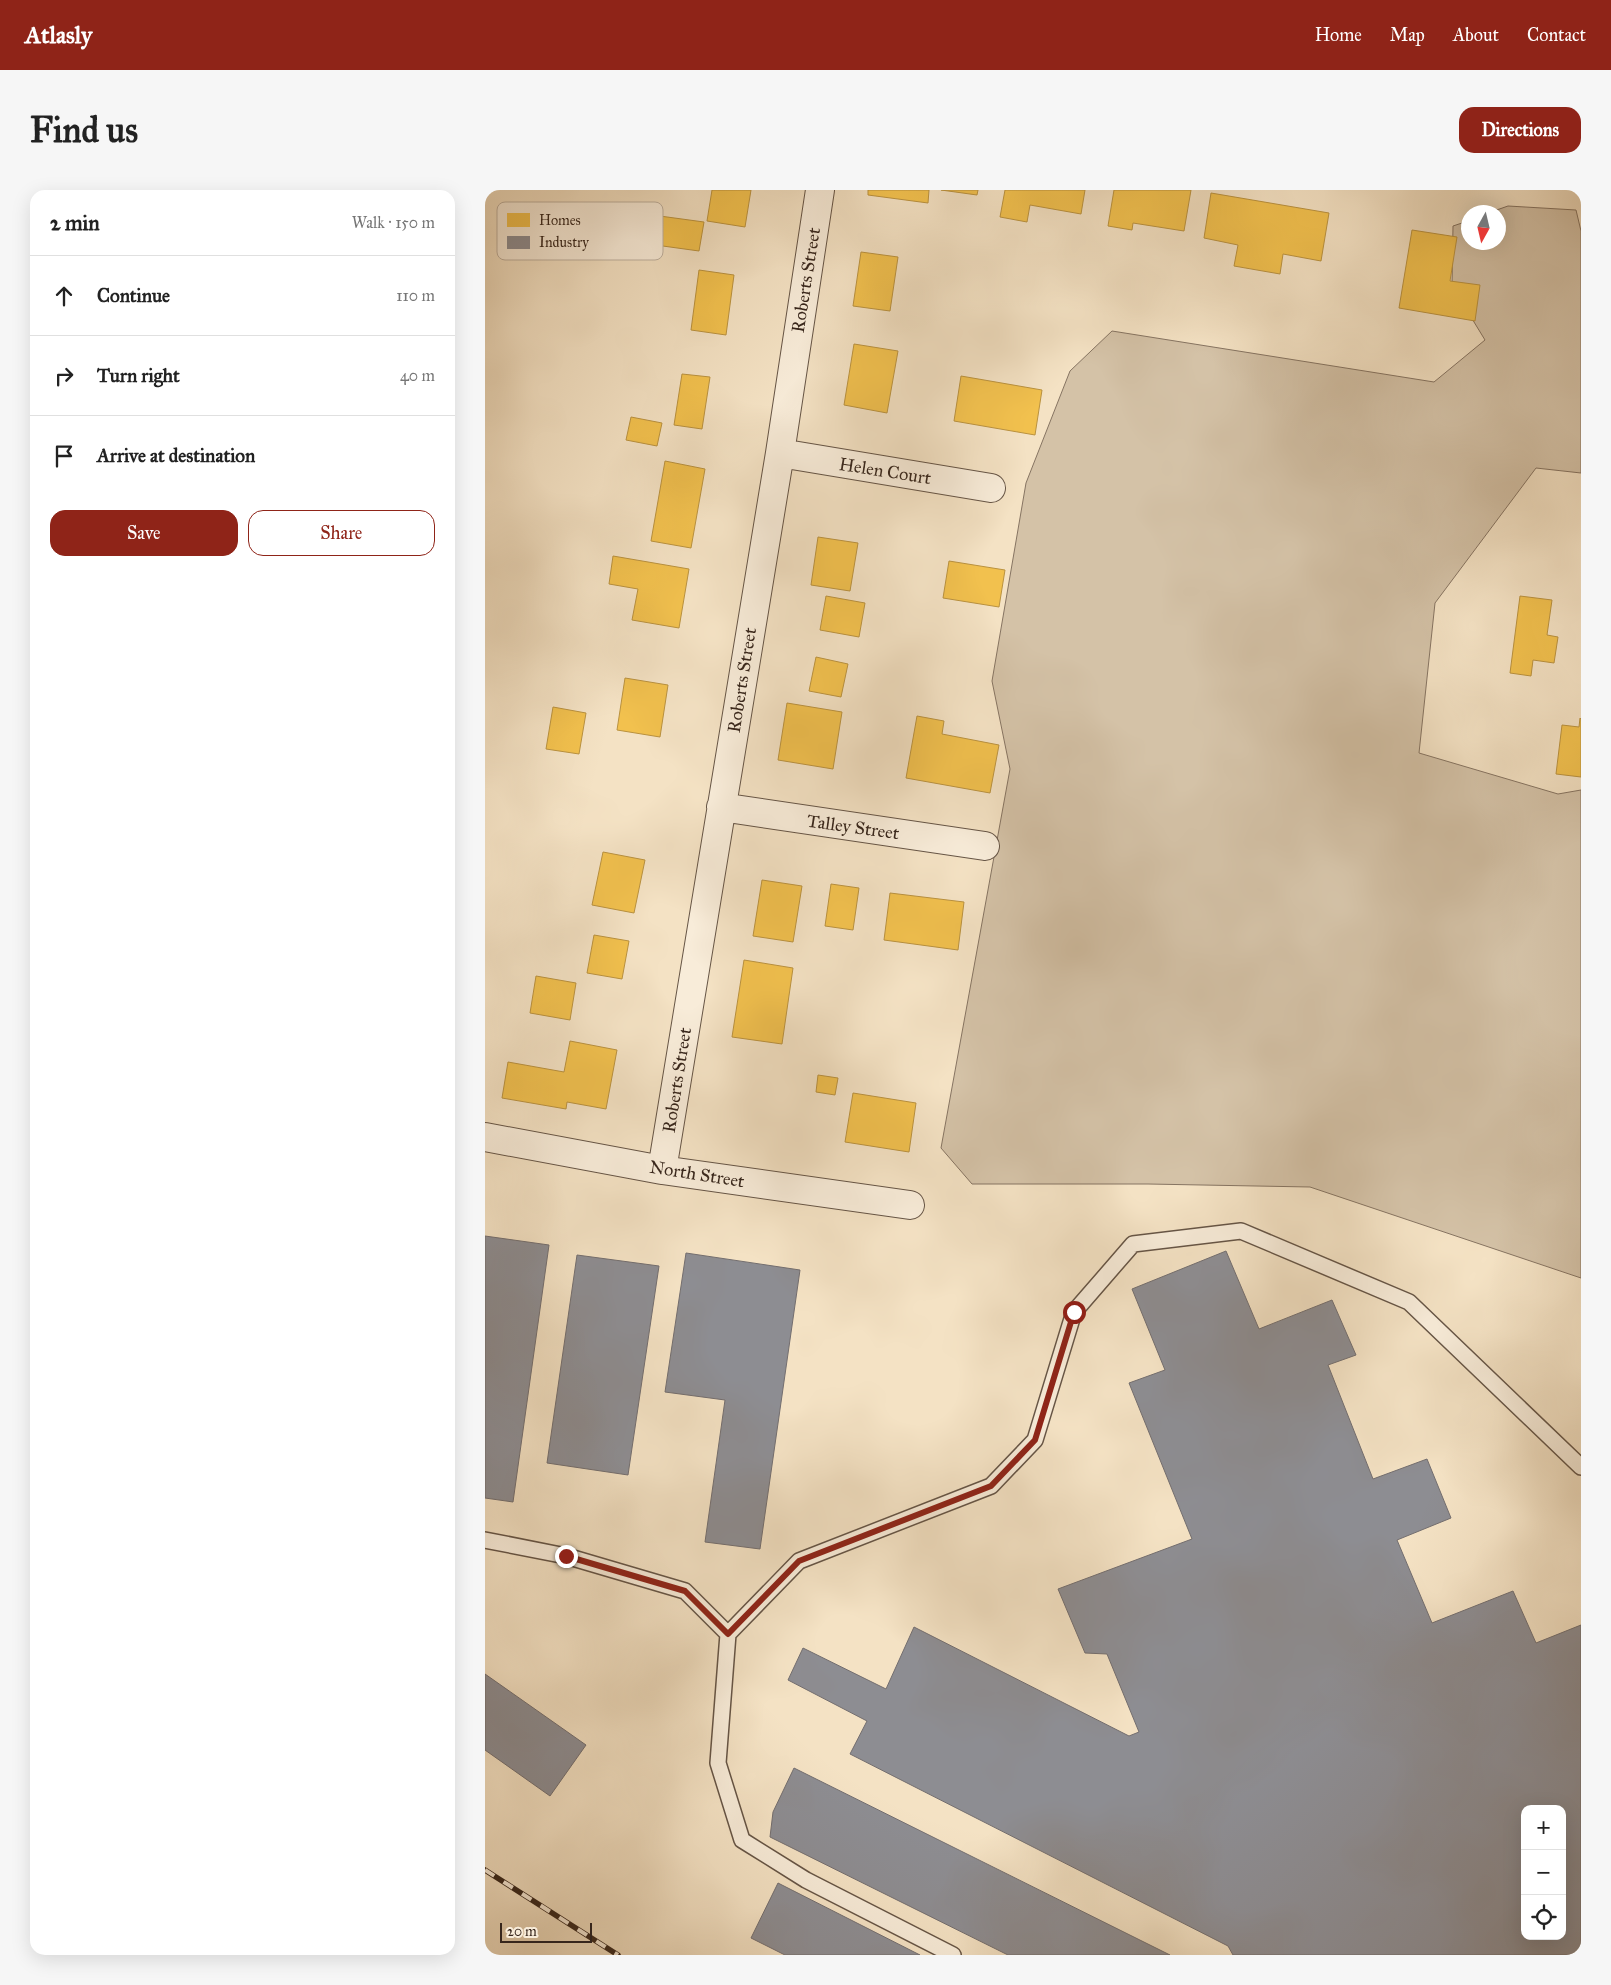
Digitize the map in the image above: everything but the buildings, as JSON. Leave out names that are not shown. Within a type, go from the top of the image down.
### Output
[{"type":"street","name":"Roberts Street","points":[[663,1170],[780,453],[820,190]]},
{"type":"street","name":"Helen Court","points":[[780,453],[991,488]]},
{"type":"street","name":"Talley Street","points":[[721,807],[985,846]]},
{"type":"street","name":"North Street","points":[[485,1136],[663,1170],[911,1205]]},
{"type":"lane","points":[[953,1955],[806,1880],[742,1840],[718,1763],[728,1634],[799,1561],[991,1486],[1035,1440],[1074,1312],[1133,1244],[1241,1231],[1409,1302],[1581,1466]]},
{"type":"lane","points":[[485,1540],[566,1556],[685,1591],[728,1634]]},
{"type":"shaded area","points":[[1506,207],[1576,210],[1581,231],[1581,473],[1536,468],[1435,603],[1419,753],[1558,794],[1581,790],[1581,1278],[1310,1187],[1148,1184],[972,1184],[941,1148],[1010,769],[992,681],[1026,483],[1070,371],[1112,331],[1434,382],[1485,340],[1452,286],[1453,226],[1461,223],[1461,250],[1506,250]]},
{"type":"railway","points":[[485,1870],[618,1955]]},
{"type":"route","points":[[566,1556],[685,1591],[728,1634],[799,1561],[991,1486],[1035,1440],[1074,1312]]}]
